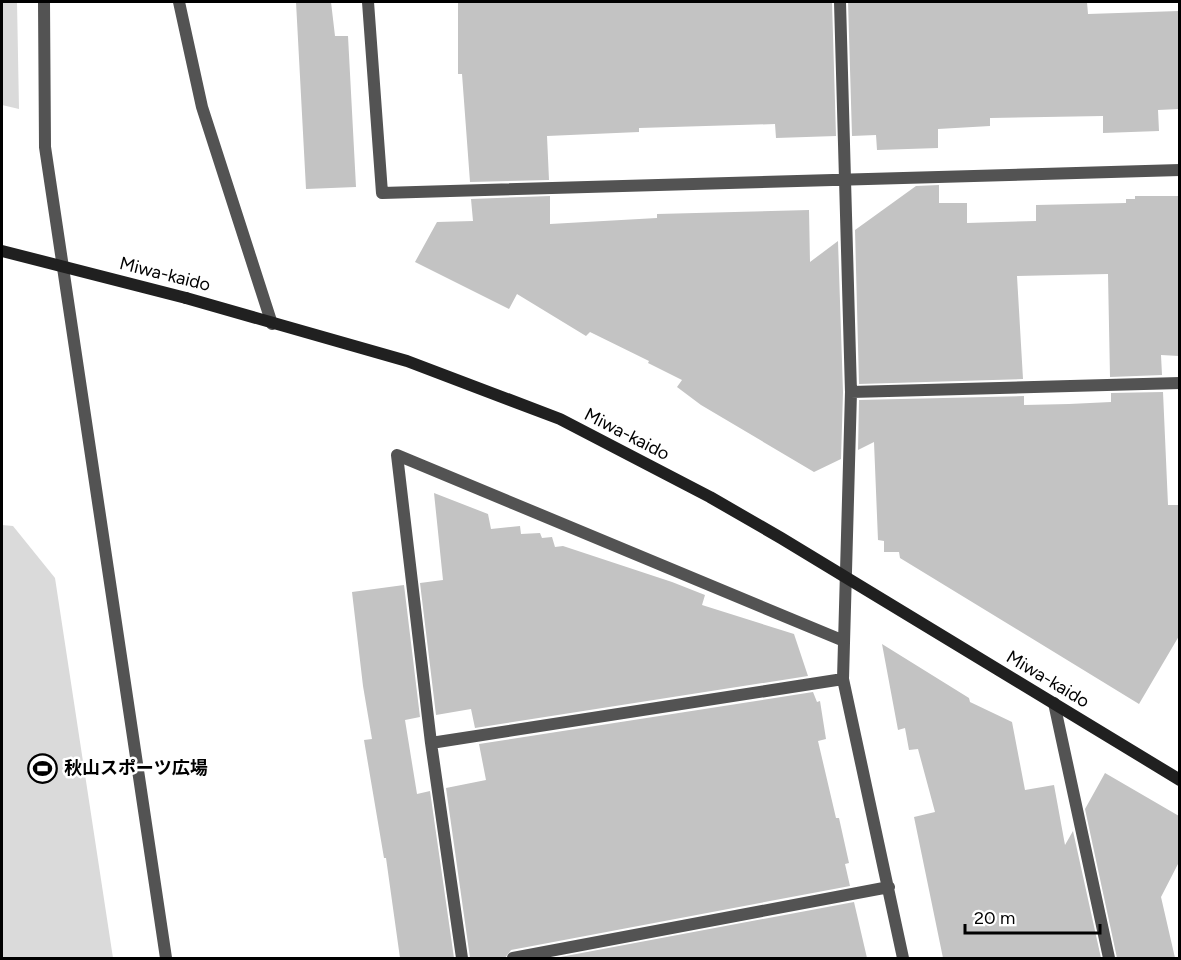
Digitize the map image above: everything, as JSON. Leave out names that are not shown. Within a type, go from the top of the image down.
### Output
[{"type":"main road","name":"Miwa-kaido","points":[[2,251],[186,298],[407,361],[560,419],[710,497],[1179,780]]},
{"type":"street","points":[[44,2],[45,147],[166,958]]},
{"type":"street","points":[[179,2],[202,107],[272,324]]},
{"type":"street","points":[[368,2],[382,193],[1179,170]]},
{"type":"street","points":[[840,2],[847,181],[851,392],[843,679],[903,958]]},
{"type":"street","points":[[851,392],[1179,383]]},
{"type":"street","points":[[462,958],[430,743],[397,454],[844,640]]},
{"type":"street","points":[[430,743],[843,679]]},
{"type":"street","points":[[1054,703],[1108,958]]},
{"type":"street","points":[[513,958],[889,887]]},
{"type":"shaded area","points":[[2,2],[17,2],[19,109],[2,105]]},
{"type":"shaded area","name":"秋山スポーツ広場","points":[[2,525],[13,526],[55,578],[113,958],[2,958]]},
{"type":"building","points":[[296,2],[331,2],[335,36],[348,36],[356,187],[306,189]]},
{"type":"building","points":[[458,2],[832,2],[836,136],[776,138],[775,124],[639,128],[639,132],[547,136],[549,180],[470,182],[462,74],[458,74]]},
{"type":"building","points":[[848,2],[1087,2],[1088,14],[1179,11],[1179,109],[1158,110],[1159,131],[1103,133],[1103,116],[990,118],[990,126],[938,129],[938,148],[877,150],[876,135],[852,136]]},
{"type":"building","points":[[939,185],[939,203],[967,203],[967,223],[1036,221],[1036,205],[1126,203],[1126,199],[1135,199],[1135,196],[1179,196],[1179,356],[1161,355],[1162,375],[1110,377],[1108,274],[1017,276],[1023,379],[859,384],[855,230],[916,186]]},
{"type":"building","points":[[550,196],[550,224],[657,218],[657,214],[809,210],[810,262],[838,241],[843,392],[841,459],[814,472],[701,405],[677,387],[682,380],[648,363],[649,361],[590,332],[586,336],[517,294],[509,309],[415,262],[437,222],[473,221],[471,199]]},
{"type":"building","points":[[1163,392],[1168,505],[1179,505],[1179,636],[1139,704],[900,558],[899,552],[884,552],[884,541],[878,540],[874,442],[858,450],[859,400],[1024,396],[1024,405],[1069,404],[1111,402],[1111,393]]},
{"type":"building","points":[[434,493],[488,514],[491,529],[520,526],[521,534],[540,533],[542,538],[552,537],[555,547],[563,546],[672,582],[705,595],[702,605],[794,634],[808,676],[475,728],[471,709],[436,715],[420,583],[443,580]]},
{"type":"building","points":[[404,585],[420,717],[405,720],[417,794],[430,791],[454,958],[400,958],[386,858],[384,858],[364,740],[372,739],[352,592]]},
{"type":"building","points":[[882,644],[969,698],[970,702],[1012,722],[1025,790],[1054,785],[1065,845],[1073,831],[1101,958],[943,958],[914,817],[935,812],[918,749],[909,750],[905,728],[898,730]]},
{"type":"building","points":[[813,692],[817,702],[820,701],[826,739],[818,741],[849,863],[845,864],[850,886],[511,950],[505,958],[470,958],[446,788],[486,780],[479,744]]},
{"type":"building","points":[[1105,773],[1179,816],[1179,862],[1161,897],[1175,958],[1117,958],[1085,809]]},
{"type":"building","points":[[854,902],[867,958],[555,958]]},
{"type":"place","name":"秋山スポーツ広場","points":[[43,768]]}]
